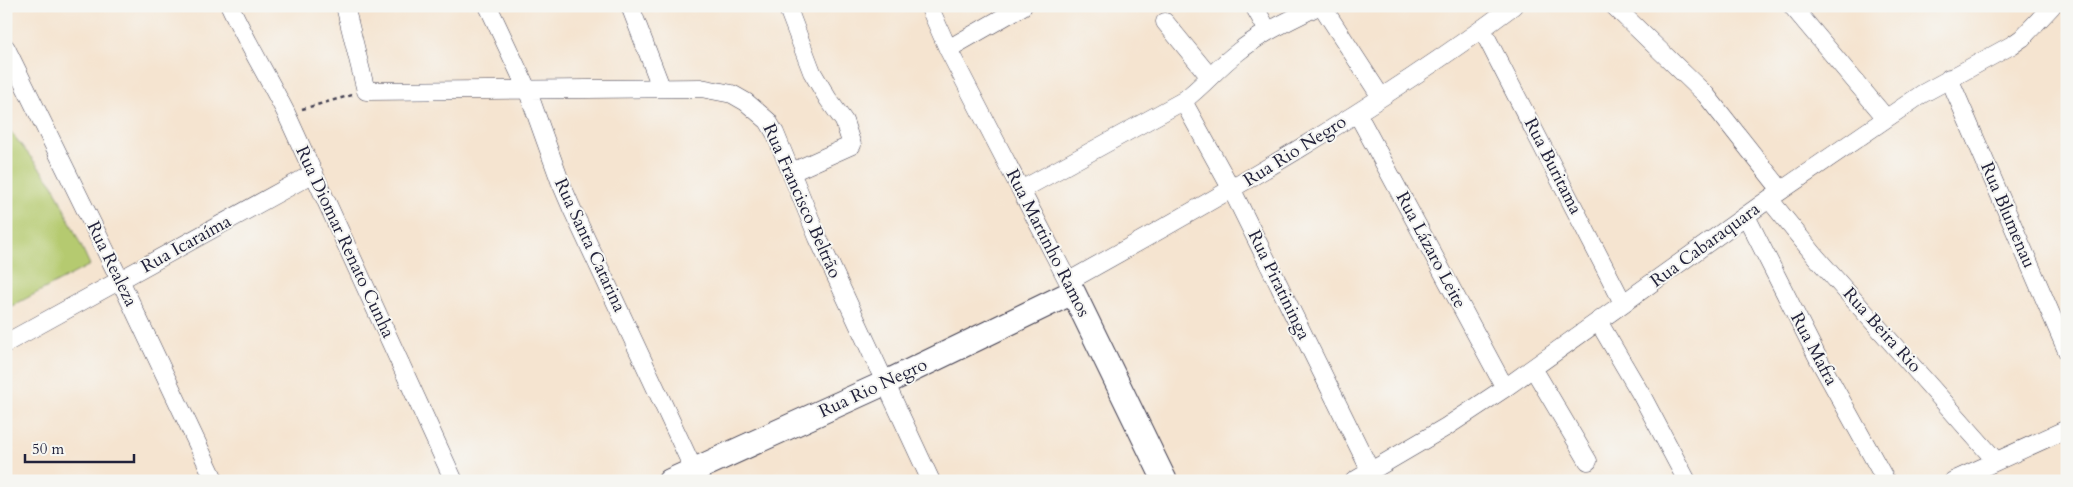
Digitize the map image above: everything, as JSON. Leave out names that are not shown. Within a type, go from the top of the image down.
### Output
[{"type":"street","name":"Rua Diomar Renato Cunha","points":[[230,6],[242,33],[260,62],[286,113],[454,481]]},
{"type":"street","points":[[345,6],[366,91]]},
{"type":"street","name":"Rua Santa Catarina","points":[[488,6],[527,89],[563,188],[697,476]]},
{"type":"street","points":[[630,6],[661,87]]},
{"type":"street","points":[[787,6],[812,72],[844,121],[852,146],[792,172]]},
{"type":"street","name":"Rua Martinho Ramos","points":[[929,6],[948,49],[1071,287],[1165,481]]},
{"type":"street","points":[[948,49],[1022,6]]},
{"type":"street","points":[[1254,6],[1268,31]]},
{"type":"street","points":[[1021,190],[1183,101],[1197,91],[1238,51],[1268,31],[1320,6],[1381,97]]},
{"type":"street","name":"Rua Rio Negro","points":[[670,481],[697,476],[885,383],[1071,287],[1357,113],[1513,6]]},
{"type":"street","points":[[1792,6],[1886,118]]},
{"type":"street","name":"Rua Cabaraquara","points":[[1354,481],[1505,388],[1886,118],[1949,78],[2017,41],[2052,6]]},
{"type":"street","points":[[1615,7],[1706,95],[1775,195]]},
{"type":"street","points":[[1164,22],[1210,77]]},
{"type":"street","name":"Rua Buritama","points":[[1482,29],[1623,303]]},
{"type":"street","name":"Rua Realeza","points":[[6,48],[120,280],[215,481]]},
{"type":"street","name":"Rua Blumenau","points":[[1949,78],[2067,351]]},
{"type":"street","name":"Rua Francisco Beltrão","points":[[366,91],[661,87],[719,90],[732,94],[746,102],[768,121],[792,172],[818,238],[931,481]]},
{"type":"street","name":"Rua Piratininga","points":[[1183,101],[1232,190],[1371,472]]},
{"type":"street","name":"Rua Lázaro Leite","points":[[1357,113],[1505,388]]},
{"type":"street","name":"Rua Icaraíma","points":[[6,343],[314,173]]},
{"type":"street","name":"Rua Beira Rio","points":[[1775,195],[1830,273],[1852,295],[1996,460]]},
{"type":"street","name":"Rua Mafra","points":[[1746,216],[1819,360],[1886,481]]},
{"type":"street","points":[[1598,321],[1651,413],[1687,481]]},
{"type":"street","points":[[1533,368],[1588,461]]},
{"type":"street","points":[[1953,481],[2067,429]]},
{"type":"path","points":[[286,113],[366,91]]},
{"type":"green space","points":[[6,126],[53,185],[90,265],[6,309]]}]
